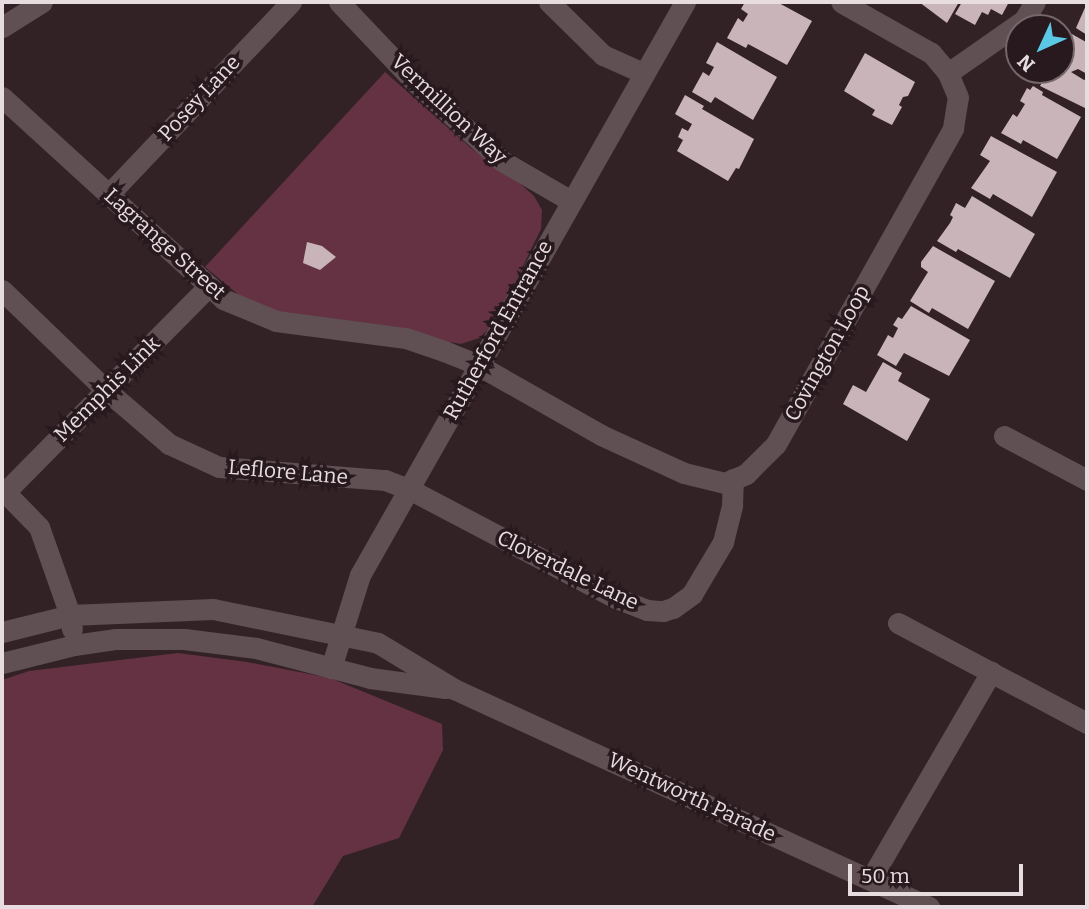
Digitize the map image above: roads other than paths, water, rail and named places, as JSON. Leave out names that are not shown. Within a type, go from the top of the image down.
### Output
[{"type":"street","points":[[2,27],[42,2]]},
{"type":"street","name":"Posey Lane","points":[[108,195],[290,2]]},
{"type":"street","name":"Vermillion Way","points":[[339,2],[416,83],[502,161],[571,201]]},
{"type":"street","points":[[549,2],[603,55],[643,73]]},
{"type":"street","name":"Rutherford Entrance","points":[[331,668],[360,575],[685,2]]},
{"type":"street","points":[[841,2],[931,53],[948,73],[1024,20],[1035,2]]},
{"type":"street","name":"Covington Loop","points":[[733,480],[746,474],[776,444],[953,128],[958,97],[948,73]]},
{"type":"street","name":"Lagrange Street","points":[[2,97],[223,299],[276,321],[406,338],[478,365]]},
{"type":"street","name":"Memphis Link","points":[[3,490],[209,286]]},
{"type":"street","name":"Leflore Lane","points":[[2,290],[106,390],[169,444],[219,467],[385,480],[409,489]]},
{"type":"street","points":[[478,365],[601,435],[684,473],[725,483],[733,480]]},
{"type":"street","points":[[1004,436],[1087,481]]},
{"type":"street","name":"Cloverdale Lane","points":[[409,489],[616,598],[663,611],[673,608],[692,594],[723,542],[732,505],[733,480]]},
{"type":"street","points":[[3,490],[39,527],[70,615],[74,645]]},
{"type":"street","name":"Wentworth Parade","points":[[2,632],[70,615],[213,609],[378,643],[454,689],[929,907]]},
{"type":"street","points":[[898,622],[1087,723]]},
{"type":"street","name":"Wentworth Parade","points":[[2,663],[74,645],[115,639],[184,639],[256,648],[370,678],[454,689]]},
{"type":"street","points":[[870,880],[991,672]]}]
